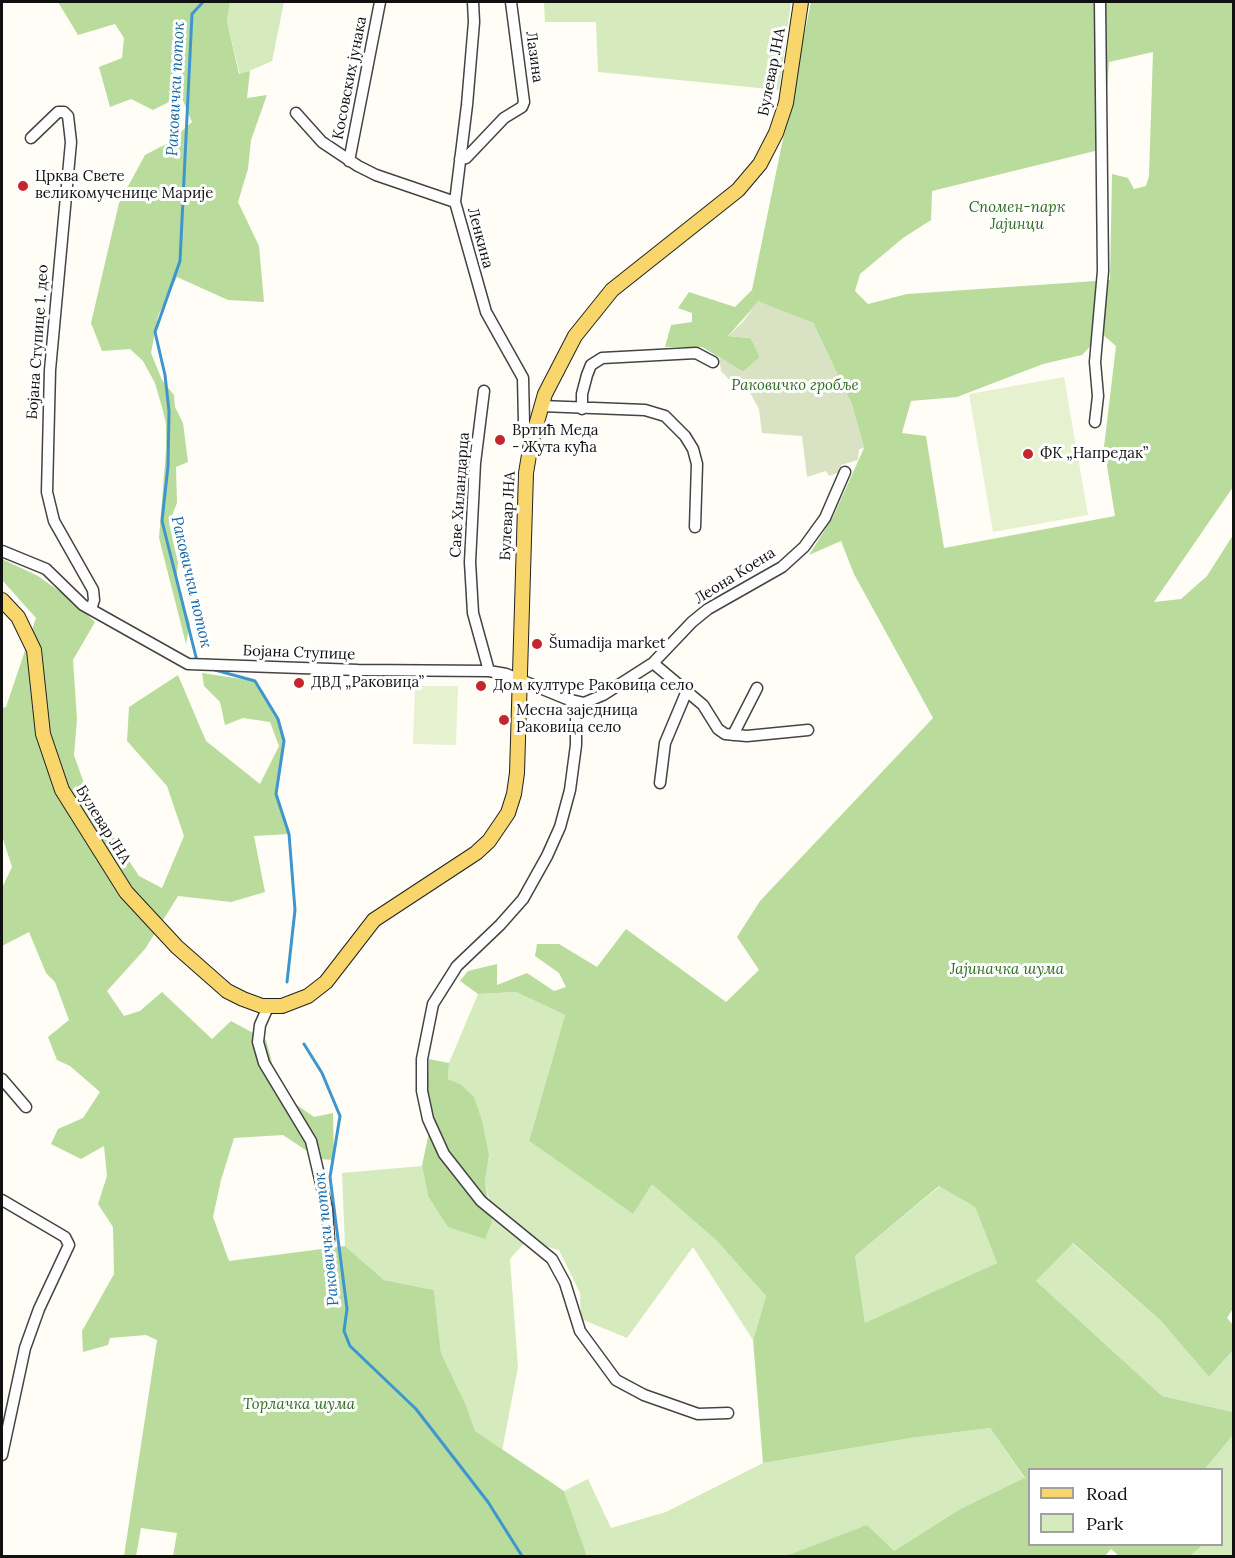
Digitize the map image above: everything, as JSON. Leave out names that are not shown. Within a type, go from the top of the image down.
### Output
[{"type":"main road","name":"Булевар ЈНА","points":[[2,600],[18,617],[34,650],[47,751],[62,790],[91,840],[126,892],[177,947],[227,991],[268,1007],[298,1002],[317,989],[338,968],[363,933],[383,912],[476,853],[501,825],[516,784],[524,498],[534,432],[541,406],[566,351],[593,311],[622,281],[738,190],[760,164],[777,133],[786,103],[801,2]]},
{"type":"street","name":"Косовских јунака","points":[[349,161],[380,2]]},
{"type":"street","name":"Ленкина","points":[[473,2],[471,68],[455,202],[486,312],[523,378],[524,423],[526,428],[534,432]]},
{"type":"street","name":"Лазина","points":[[460,159],[466,158],[504,118],[522,107],[524,102],[511,2]]},
{"type":"street","points":[[1095,422],[1098,396],[1095,362],[1103,271],[1100,2]]},
{"type":"street","name":"Бојана Ступице 1. део","points":[[31,138],[58,112],[64,112],[68,116],[70,151],[50,370],[47,492],[54,521],[93,590],[91,609]]},
{"type":"street","name":"Косовских јунака","points":[[296,113],[322,142],[349,161],[376,175],[455,202]]},
{"type":"street","points":[[582,410],[582,394],[586,375],[591,365],[602,358],[696,353],[713,362]]},
{"type":"street","name":"Саве Хиландарца","points":[[484,391],[475,464],[470,562],[473,613],[489,671]]},
{"type":"street","points":[[541,406],[657,413],[678,429],[690,443],[697,464],[695,527]]},
{"type":"street","name":"Леона Коена","points":[[576,702],[587,702],[603,695],[653,663],[692,622],[708,609],[782,567],[804,547],[825,518],[845,472]]},
{"type":"street","name":"Бојана Ступице","points":[[2,551],[46,569],[77,599],[91,609],[178,660],[190,664],[489,671],[519,678]]},
{"type":"street","points":[[653,663],[703,705],[721,731],[732,735],[808,730]]},
{"type":"street","points":[[519,678],[576,702],[574,765],[560,827],[528,893],[500,925],[451,973],[433,1004],[422,1059],[424,1104],[435,1139],[469,1188],[488,1209],[552,1259],[565,1283],[580,1331],[616,1380],[644,1395],[698,1414],[728,1413]]},
{"type":"street","points":[[732,735],[756,688]]},
{"type":"street","points":[[660,783],[665,743],[686,693]]},
{"type":"street","points":[[268,1007],[260,1026],[258,1042],[264,1063],[280,1093],[311,1140],[327,1209],[330,1240]]},
{"type":"street","points":[[2,1079],[26,1107]]},
{"type":"street","points":[[2,1200],[65,1236],[69,1245],[39,1309],[25,1348],[2,1455]]},
{"type":"green space","points":[[58,2],[230,2],[227,21],[239,74],[250,71],[247,98],[267,95],[251,140],[248,169],[238,202],[259,246],[264,302],[228,300],[177,277],[158,316],[151,353],[162,380],[174,395],[175,407],[183,423],[188,462],[176,467],[177,503],[169,523],[178,563],[176,582],[190,624],[186,644],[159,538],[166,424],[155,383],[143,361],[130,349],[102,351],[91,323],[119,203],[145,155],[168,143],[192,122],[181,96],[153,110],[131,99],[110,107],[99,67],[122,58],[124,38],[115,24],[78,35]]},
{"type":"green space","points":[[230,2],[284,2],[272,61],[240,75],[227,21]]},
{"type":"green space","points":[[544,2],[791,2],[779,90],[598,72],[596,22],[545,22]]},
{"type":"green space","name":"Јајиначка шума","points":[[811,2],[1233,2],[1233,487],[1154,602],[1181,599],[1207,576],[1233,535],[1234,1307],[1227,1318],[1233,1325],[1233,1350],[1209,1377],[1161,1321],[1073,1243],[1036,1281],[1162,1396],[1233,1412],[1233,1435],[1206,1468],[1028,1468],[1028,1546],[1202,1546],[1190,1556],[1119,1556],[1111,1549],[1105,1556],[786,1556],[867,1525],[894,1551],[960,1509],[1025,1478],[990,1428],[911,1438],[763,1463],[753,1340],[766,1296],[716,1240],[652,1184],[633,1214],[529,1141],[565,1015],[516,992],[478,994],[460,981],[468,971],[497,964],[497,985],[527,973],[554,991],[566,987],[559,973],[535,956],[537,944],[559,944],[597,967],[626,929],[726,1002],[759,970],[737,937],[760,901],[933,718],[854,574],[841,541],[809,555],[833,517],[864,448],[852,405],[813,323],[758,302],[728,336],[751,338],[760,357],[743,372],[702,347],[665,347],[671,325],[692,322],[692,313],[678,308],[689,292],[735,307],[752,290]],"holes":[[[1153,52],[1149,176],[1146,186],[1134,189],[1128,178],[1112,174],[1110,280],[907,294],[868,304],[855,291],[860,274],[903,238],[931,220],[932,191],[1103,149],[1109,62]],[[1102,334],[1116,346],[1104,447],[1115,516],[944,548],[926,436],[902,433],[911,401],[957,397],[1043,364],[1082,355]],[[939,1186],[975,1207],[997,1263],[865,1323],[855,1256]]]},
{"type":"green space","name":"Раковичко гробље","points":[[758,301],[813,323],[852,405],[864,448],[859,449],[858,460],[841,465],[840,472],[829,476],[826,471],[807,477],[802,436],[762,433],[759,409],[749,391],[733,384],[721,371],[719,356],[743,372],[760,357],[751,338],[728,336],[742,323]]},
{"type":"green space","name":"ФК „Напредак”","points":[[1064,377],[1088,515],[993,532],[969,394]]},
{"type":"green space","name":"Торлачка шума","points":[[2,559],[38,576],[69,598],[95,622],[73,660],[77,719],[74,755],[91,803],[139,876],[162,888],[184,836],[167,786],[127,741],[129,707],[178,675],[206,741],[260,784],[279,746],[270,722],[243,718],[225,725],[220,702],[204,686],[202,673],[255,681],[278,719],[284,741],[276,794],[289,834],[254,836],[265,892],[231,902],[178,896],[145,949],[107,991],[124,1016],[140,1011],[162,992],[212,1039],[231,1021],[266,1040],[280,1093],[314,1117],[333,1113],[334,1160],[319,1159],[283,1135],[234,1138],[213,1217],[229,1261],[345,1246],[384,1280],[434,1290],[441,1353],[466,1405],[475,1431],[564,1491],[587,1556],[173,1556],[177,1533],[141,1528],[136,1556],[124,1556],[157,1340],[146,1335],[110,1338],[108,1345],[83,1352],[82,1331],[114,1274],[113,1227],[98,1204],[107,1176],[104,1146],[81,1159],[51,1144],[58,1129],[83,1118],[100,1092],[70,1066],[57,1060],[48,1037],[69,1020],[55,982],[46,973],[29,932],[2,946],[2,888],[12,867],[2,836],[2,708],[6,707],[36,618],[2,580]]},
{"type":"green space","points":[[415,686],[458,686],[456,745],[413,744]]},
{"type":"green space","points":[[516,992],[565,1015],[529,1141],[633,1214],[652,1183],[716,1240],[766,1296],[753,1340],[693,1247],[627,1338],[581,1319],[580,1293],[559,1250],[526,1241],[510,1259],[518,1367],[502,1451],[475,1431],[466,1405],[441,1353],[434,1290],[384,1280],[345,1246],[342,1173],[422,1166],[428,1196],[491,1207],[485,1182],[489,1155],[460,1084],[448,1079],[449,1063],[478,994]]},
{"type":"green space","points":[[429,1059],[449,1063],[448,1079],[460,1084],[474,1097],[482,1121],[489,1155],[485,1182],[492,1222],[485,1239],[448,1227],[428,1196],[422,1166],[431,1122],[427,1098]]},
{"type":"green space","points":[[940,1186],[975,1207],[997,1263],[865,1324],[855,1256]]},
{"type":"green space","points":[[1072,1243],[1161,1321],[1209,1377],[1233,1350],[1233,1412],[1162,1396],[1036,1281]]},
{"type":"green space","points":[[990,1428],[1025,1479],[960,1509],[894,1551],[814,1547],[786,1556],[587,1556],[564,1491],[588,1479],[611,1528],[666,1512],[763,1463],[911,1438]]},
{"type":"green space","points":[[1233,1435],[1233,1556],[1190,1556],[1202,1546],[1223,1546],[1223,1468],[1206,1468]]},
{"type":"waterway","name":"Раковички поток","points":[[197,661],[162,521],[168,466],[169,411],[165,375],[155,332],[180,261],[192,14],[203,2]]},
{"type":"waterway","name":"Раковички поток","points":[[215,670],[255,681],[278,719],[284,741],[276,794],[289,834],[295,910],[287,982]]},
{"type":"waterway","name":"Раковички поток","points":[[304,1044],[322,1073],[340,1116],[330,1177],[347,1309],[344,1331],[350,1346],[416,1409],[488,1502],[522,1556]]},
{"type":"place","name":"Црква Свете великомученице Марије","points":[[23,186]]},
{"type":"place","name":"Вртић Меда - Жута кућа","points":[[500,440]]},
{"type":"place","name":"ФК „Напредак”","points":[[1028,454]]},
{"type":"place","name":"Šumadija market","points":[[537,644]]},
{"type":"place","name":"ДВД „Раковица”","points":[[299,683]]},
{"type":"place","name":"Дом културе Раковица село","points":[[481,686]]},
{"type":"place","name":"Месна заједница Раковица село","points":[[504,720]]},
{"type":"park label","name":"Спомен-парк Јајинци","points":[[1017,216]]}]
